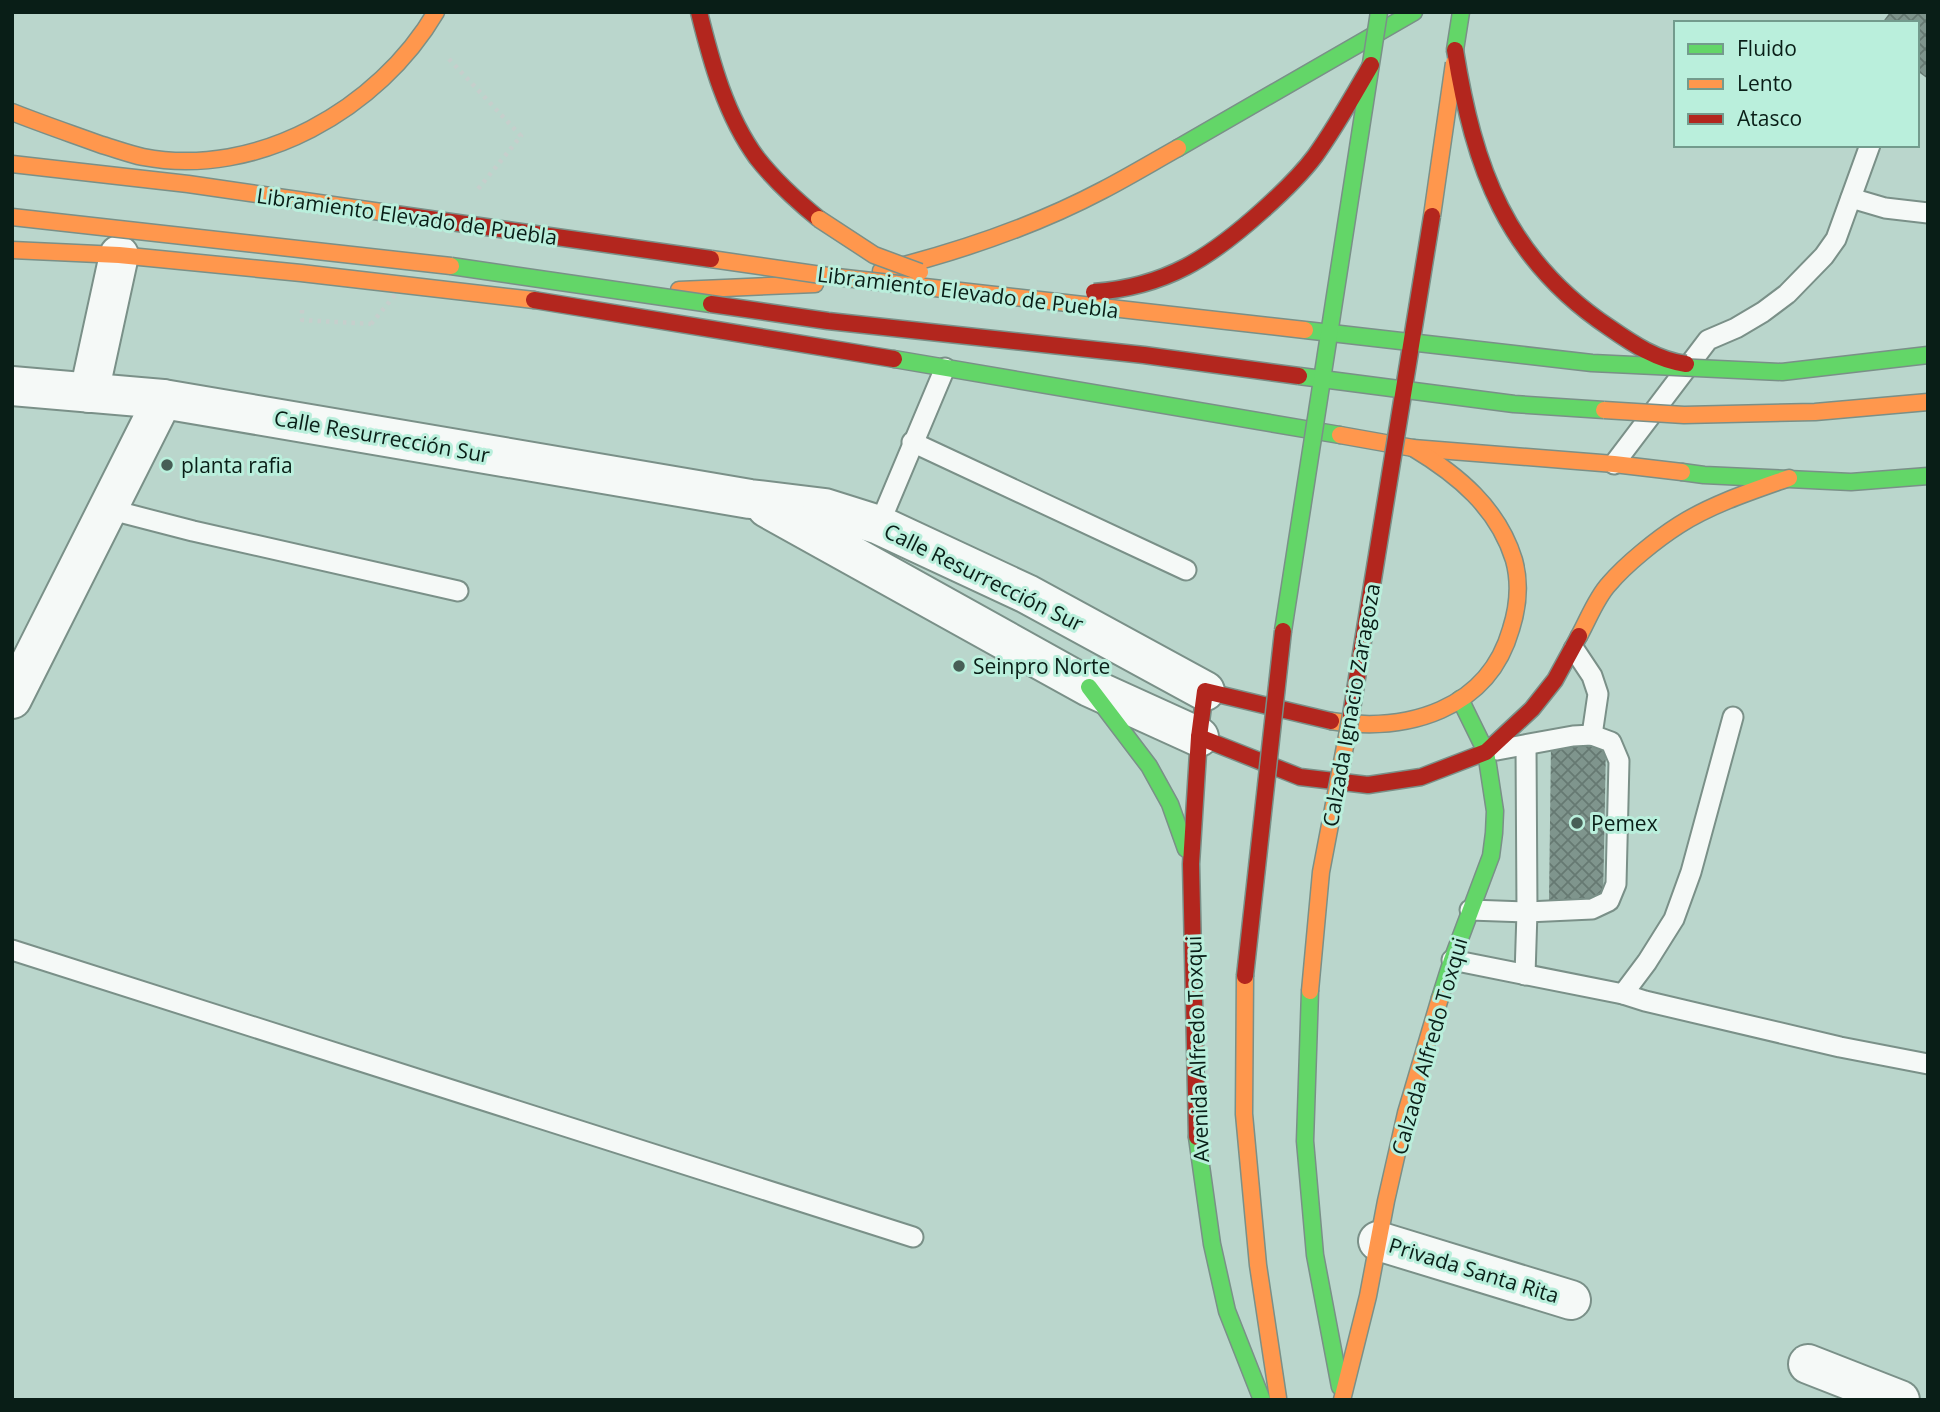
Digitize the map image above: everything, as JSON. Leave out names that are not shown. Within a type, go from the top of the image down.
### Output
[{"type":"main road","points":[[12,112],[87,140],[146,158],[183,161],[220,159],[257,152],[293,139],[337,114],[381,82],[402,62],[436,12]]},
{"type":"main road","points":[[699,12],[708,51],[720,84],[752,149],[793,197],[819,219],[874,256],[922,272],[972,284],[1032,291],[1111,292],[1147,284],[1175,275],[1219,248],[1252,221],[1304,171],[1371,65]]},
{"type":"main road","points":[[1279,1400],[1258,1265],[1244,1114],[1245,976],[1280,652],[1380,12]]},
{"type":"main road","points":[[520,298],[816,284],[919,262],[970,247],[1038,221],[1104,190],[1414,12]]},
{"type":"main road","name":"Calzada Ignacio Zaragoza","points":[[1342,1400],[1315,1255],[1306,1141],[1310,990],[1321,872],[1359,672],[1432,221],[1461,12]]},
{"type":"main road","points":[[1455,50],[1461,94],[1479,157],[1503,215],[1541,271],[1582,310],[1633,344],[1676,363],[1766,366],[1928,346]]},
{"type":"main road","name":"Libramiento Elevado de Puebla","points":[[12,164],[188,184],[828,276],[1592,363],[1782,372],[1928,355]]},
{"type":"main road","points":[[12,200],[119,255]]},
{"type":"main road","name":"Libramiento Elevado de Puebla","points":[[12,217],[458,267],[828,321],[1144,355],[1514,404],[1684,415],[1815,412],[1928,402]]},
{"type":"main road","points":[[12,250],[119,255],[520,298],[1413,448],[1614,464],[1704,475],[1851,482],[1928,476]]},
{"type":"main road","points":[[1205,691],[1332,722],[1381,726],[1430,715],[1474,690],[1486,676],[1499,658],[1515,615],[1516,568],[1507,544],[1479,498],[1444,466],[1413,448]]},
{"type":"main road","points":[[1199,737],[1300,777],[1368,785],[1421,777],[1486,752],[1532,709],[1555,680],[1607,586],[1633,561],[1679,526],[1708,510],[1792,478]]},
{"type":"main road","points":[[1089,687],[1149,766],[1170,804],[1191,864]]},
{"type":"main road","name":"Avenida Alfredo Toxqui","points":[[1205,691],[1199,737],[1191,864],[1197,1139],[1212,1244],[1227,1311],[1262,1400]]},
{"type":"main road","name":"Calzada Alfredo Toxqui","points":[[1342,1400],[1368,1296],[1406,1113],[1452,960],[1491,856],[1495,811],[1486,752],[1460,699]]},
{"type":"street","points":[[89,393],[119,255]]},
{"type":"street","name":"Calle Resurrección Sur","points":[[12,386],[163,399],[750,499],[825,508],[879,525],[1027,594],[1205,691]]},
{"type":"street","points":[[12,699],[163,399]]},
{"type":"street","name":"Calle Resurrección Sur","points":[[750,499],[1089,687],[1199,737]]},
{"type":"street","name":"Privada Santa Rita","points":[[1378,1241],[1570,1300]]},
{"type":"street","points":[[1808,1364],[1900,1400]]},
{"type":"lane","points":[[1614,464],[1708,340],[1763,313],[1810,273],[1836,239],[1869,147]]},
{"type":"lane","points":[[1851,198],[1885,208],[1928,213]]},
{"type":"lane","points":[[879,525],[945,368]]},
{"type":"lane","points":[[912,442],[1186,570]]},
{"type":"lane","points":[[108,509],[458,591]]},
{"type":"lane","points":[[1574,649],[1591,676],[1598,694],[1591,734]]},
{"type":"lane","points":[[1623,995],[1674,919],[1691,872],[1733,717]]},
{"type":"lane","points":[[1470,910],[1527,912],[1592,909],[1609,901],[1616,884],[1619,761],[1611,742],[1591,734],[1486,752]]},
{"type":"lane","points":[[1525,975],[1526,744]]},
{"type":"lane","points":[[12,950],[913,1237]]},
{"type":"lane","points":[[1452,960],[1623,995],[1814,1041],[1928,1064]]},
{"type":"path","points":[[424,32],[521,136],[476,193]]},
{"type":"path","points":[[302,320],[372,324]]},
{"type":"building","points":[[1890,12],[1928,12],[1928,79],[1919,72],[1919,21],[1883,21]]},
{"type":"building","name":"Pemex","points":[[1551,744],[1606,745],[1603,902],[1549,901]]},
{"type":"traffic: fast","points":[[1283,631],[1379,12]]},
{"type":"traffic: fast","points":[[1178,148],[1414,12]]},
{"type":"traffic: fast","points":[[1455,50],[1461,12]]},
{"type":"traffic: fast","points":[[451,266],[711,304]]},
{"type":"traffic: fast","points":[[1305,330],[1592,363],[1782,372],[1928,355]]},
{"type":"traffic: fast","points":[[894,359],[1340,435]]},
{"type":"traffic: fast","points":[[1299,376],[1514,404],[1604,410]]},
{"type":"traffic: fast","points":[[1682,472],[1851,482],[1928,476]]},
{"type":"traffic: fast","points":[[1089,687],[1149,766],[1170,804],[1186,849]]},
{"type":"traffic: fast","points":[[1440,998],[1491,856],[1494,833],[1495,811],[1486,752],[1460,699]]},
{"type":"traffic: fast","points":[[1310,991],[1305,1141],[1315,1255],[1340,1387]]},
{"type":"traffic: fast","points":[[1197,1137],[1212,1244],[1227,1311],[1262,1400]]},
{"type":"traffic: slow","points":[[12,112],[143,157],[186,161],[229,157],[271,146],[311,129],[348,106],[382,79],[412,47],[436,12]]},
{"type":"traffic: slow","points":[[1432,216],[1454,63]]},
{"type":"traffic: slow","points":[[881,271],[967,247],[1050,216],[1178,148]]},
{"type":"traffic: slow","points":[[12,164],[188,184],[395,214]]},
{"type":"traffic: slow","points":[[12,217],[451,266]]},
{"type":"traffic: slow","points":[[819,219],[874,255],[920,272]]},
{"type":"traffic: slow","points":[[12,250],[119,255],[534,300]]},
{"type":"traffic: slow","points":[[711,259],[828,276],[1305,330]]},
{"type":"traffic: slow","points":[[679,290],[815,284]]},
{"type":"traffic: slow","points":[[1604,410],[1684,415],[1815,412],[1928,402]]},
{"type":"traffic: slow","points":[[1340,435],[1413,448],[1682,472]]},
{"type":"traffic: slow","points":[[1331,721],[1388,723],[1415,719],[1441,710],[1464,697],[1484,679],[1500,657],[1511,629],[1517,603],[1517,577],[1514,560],[1498,524],[1461,482],[1413,448]]},
{"type":"traffic: slow","points":[[1579,636],[1604,590],[1633,560],[1661,537],[1705,511],[1789,478]]},
{"type":"traffic: slow","points":[[1310,991],[1321,872],[1351,715]]},
{"type":"traffic: slow","points":[[1245,976],[1244,1114],[1258,1265],[1278,1398]]},
{"type":"traffic: slow","points":[[1342,1400],[1368,1296],[1406,1113],[1440,998]]},
{"type":"traffic: jam","points":[[699,12],[721,88],[746,142],[771,175],[819,219]]},
{"type":"traffic: jam","points":[[1455,50],[1473,134],[1485,172],[1520,241],[1545,272],[1574,301],[1610,328],[1655,355],[1686,364]]},
{"type":"traffic: jam","points":[[1094,292],[1143,284],[1186,267],[1244,227],[1284,191],[1309,163],[1337,123],[1371,65]]},
{"type":"traffic: jam","points":[[395,214],[711,259]]},
{"type":"traffic: jam","points":[[1351,715],[1432,216]]},
{"type":"traffic: jam","points":[[534,300],[894,359]]},
{"type":"traffic: jam","points":[[711,304],[828,321],[1144,355],[1299,376]]},
{"type":"traffic: jam","points":[[1245,976],[1283,631]]},
{"type":"traffic: jam","points":[[1199,737],[1300,777],[1368,785],[1421,777],[1486,752],[1532,709],[1555,680],[1579,636]]},
{"type":"traffic: jam","points":[[1197,1137],[1191,864],[1199,737],[1205,691],[1331,721]]},
{"type":"place","name":"planta rafia","points":[[167,465]]},
{"type":"place","name":"Seinpro Norte","points":[[959,666]]},
{"type":"place","name":"Pemex","points":[[1577,823]]}]
